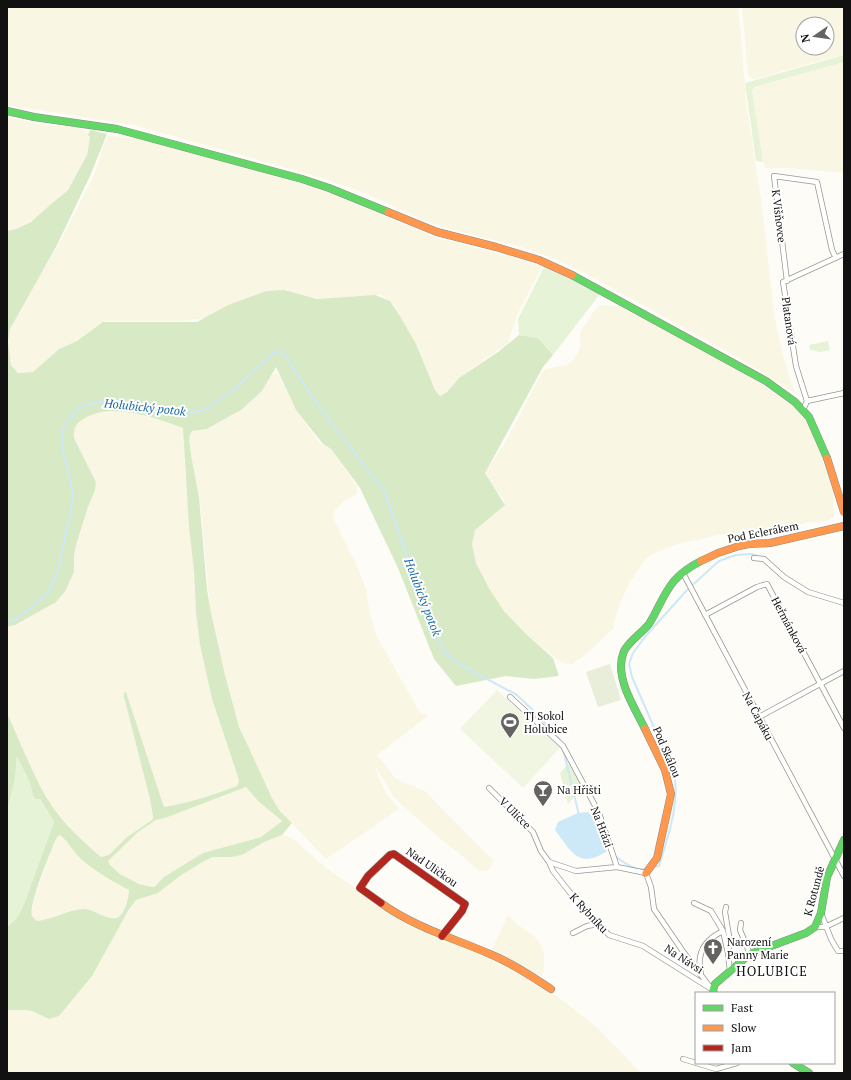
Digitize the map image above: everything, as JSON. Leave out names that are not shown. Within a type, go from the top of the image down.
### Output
[{"type":"street","points":[[7,111],[22,116],[96,124],[302,179],[330,188],[437,232],[539,260],[580,279],[766,381],[795,402],[809,417],[821,440],[844,512]]},
{"type":"street","name":"K Višňovce","points":[[787,281],[774,176],[817,182],[832,250],[836,258]]},
{"type":"street","name":"Platanová","points":[[807,401],[796,366],[783,282],[844,254]]},
{"type":"street","points":[[803,410],[807,401],[844,393]]},
{"type":"street","name":"Pod Eclerákem","points":[[624,687],[620,676],[619,667],[624,649],[650,622],[665,594],[683,573],[702,560],[724,551],[748,544],[771,542],[844,526]]},
{"type":"street","points":[[754,558],[764,559],[784,576],[808,592],[844,603]]},
{"type":"street","name":"Na Čapáku","points":[[683,573],[844,876]]},
{"type":"street","name":"Heřmánková","points":[[705,615],[767,584],[844,728]]},
{"type":"street","points":[[759,717],[844,672]]},
{"type":"street","name":"Pod Skálou","points":[[624,687],[669,782],[669,806],[664,833],[657,858],[646,873]]},
{"type":"street","name":"Na Hrázi","points":[[510,697],[563,746],[599,813],[617,867]]},
{"type":"street","name":"V Uličce","points":[[489,788],[533,832],[540,851],[549,862]]},
{"type":"street","name":"K Rotundě","points":[[750,954],[806,933],[815,927],[821,913],[827,877],[844,840]]},
{"type":"street","name":"Nad Uličkou","points":[[442,936],[462,911],[465,904],[394,854],[390,855],[368,876],[360,888],[392,911],[442,936],[491,954],[520,969],[551,989]]},
{"type":"street","points":[[549,862],[576,871],[617,867],[646,873]]},
{"type":"street","name":"K Rybníku","points":[[549,862],[553,871],[579,904],[609,935],[643,946]]},
{"type":"street","name":"Na Návsi","points":[[646,873],[654,909],[713,992]]},
{"type":"street","points":[[694,903],[712,911],[723,931],[728,953],[730,972]]},
{"type":"street","points":[[726,907],[725,912],[730,942],[728,953]]},
{"type":"street","points":[[821,913],[831,939],[838,951],[844,951]]},
{"type":"street","points":[[815,927],[826,926],[844,918]]},
{"type":"street","points":[[713,992],[715,984],[750,954],[740,930],[741,923]]},
{"type":"street","points":[[573,933],[587,926],[598,924]]},
{"type":"street","name":"Na Návsi","points":[[702,978],[699,965],[699,955],[713,936],[723,931]]},
{"type":"street","name":"Na Návsi","points":[[643,946],[713,992]]},
{"type":"street","points":[[683,1059],[695,1063]]},
{"type":"street","points":[[700,1064],[716,1069],[734,1064]]},
{"type":"street","points":[[795,1064],[809,1073]]},
{"type":"shaded area","points":[[7,7],[738,7],[746,102],[761,199],[775,319],[783,356],[794,391],[793,392],[742,360],[583,272],[550,257],[518,246],[453,230],[426,221],[360,191],[312,175],[234,153],[133,125],[7,105]]},
{"type":"shaded area","points":[[742,7],[844,7],[844,54],[755,79],[748,75]]},
{"type":"shaded area","points":[[844,62],[844,173],[789,168],[765,168],[760,149],[752,91],[754,87]]},
{"type":"shaded area","points":[[7,117],[45,125],[79,127],[86,131],[90,136],[87,155],[68,190],[34,220],[16,229],[7,231]]},
{"type":"shaded area","points":[[108,136],[139,138],[316,188],[438,238],[510,256],[542,266],[518,313],[508,343],[459,378],[447,392],[442,395],[438,394],[435,390],[416,344],[394,305],[381,295],[322,299],[303,296],[284,290],[266,291],[228,305],[211,315],[200,319],[182,321],[106,321],[77,341],[59,349],[33,372],[18,373],[11,365],[9,356],[8,341],[10,329],[33,286],[58,246],[94,175]]},
{"type":"shaded area","points":[[602,305],[617,306],[657,326],[751,377],[793,406],[808,422],[819,448],[833,493],[834,509],[833,517],[823,522],[808,522],[781,531],[724,534],[674,545],[646,558],[629,584],[618,608],[613,629],[583,657],[572,664],[566,664],[558,660],[526,634],[504,611],[490,590],[476,563],[472,544],[475,530],[504,504],[505,501],[488,479],[486,471],[506,441],[544,369],[567,365],[573,360],[580,349],[580,332],[597,307]]},
{"type":"shaded area","points":[[276,372],[296,410],[319,442],[331,449],[357,487],[357,492],[355,495],[344,501],[335,510],[333,518],[358,568],[366,589],[370,614],[376,635],[419,711],[428,716],[376,756],[380,758],[396,779],[425,791],[490,857],[493,861],[490,869],[486,871],[479,871],[475,868],[402,805],[393,796],[374,764],[385,792],[399,809],[326,859],[279,810],[239,727],[225,675],[210,608],[200,502],[189,437],[192,431],[211,428],[241,410],[262,391],[272,375]]},
{"type":"shaded area","points":[[118,411],[147,416],[184,428],[185,469],[194,571],[196,613],[200,645],[212,699],[239,781],[237,786],[223,791],[197,800],[164,807],[126,693],[153,817],[152,820],[127,837],[109,855],[101,857],[82,841],[50,803],[39,785],[7,713],[7,627],[15,625],[66,590],[70,583],[74,572],[76,545],[95,490],[96,482],[74,438],[73,432],[75,426],[80,420],[88,416],[97,413]]},
{"type":"shaded area","points":[[246,787],[258,801],[282,822],[261,837],[203,853],[152,887],[139,884],[120,874],[110,865],[108,861],[121,847],[138,832],[156,820],[165,818]]},
{"type":"shaded area","points":[[60,835],[87,864],[129,890],[129,896],[120,917],[110,919],[84,909],[56,915],[44,920],[36,921],[32,916],[34,899],[55,841]]},
{"type":"shaded area","points":[[282,835],[296,841],[326,868],[380,905],[491,957],[544,986],[598,1028],[641,1073],[7,1073],[7,1010],[32,1011],[49,1019],[59,1016],[136,900],[158,893],[180,876],[204,861],[213,857],[232,857],[242,855],[264,842]]},
{"type":"shaded area","points":[[508,915],[517,924],[534,936],[541,945],[544,954],[544,971],[542,977],[492,949]]},
{"type":"green space","points":[[844,55],[844,62],[754,87],[752,91],[763,162],[756,161],[745,83]]},
{"type":"green space","points":[[90,130],[107,134],[90,176],[56,247],[10,329],[8,341],[11,365],[18,373],[33,372],[59,349],[77,341],[103,322],[197,322],[228,305],[266,291],[284,290],[317,299],[375,295],[390,301],[416,344],[435,390],[440,396],[447,392],[459,378],[498,352],[519,335],[538,338],[553,355],[543,367],[485,473],[505,505],[475,530],[472,544],[476,563],[490,590],[504,611],[526,634],[553,658],[559,676],[534,679],[506,676],[456,686],[434,659],[398,568],[360,488],[331,449],[323,444],[296,410],[276,367],[262,391],[241,410],[207,429],[192,431],[189,437],[199,497],[207,589],[225,675],[239,727],[272,798],[279,810],[292,823],[282,835],[264,842],[242,855],[232,857],[213,857],[180,876],[158,893],[136,900],[128,911],[92,976],[59,1016],[49,1019],[32,1011],[7,1010],[7,927],[17,918],[24,904],[54,822],[40,799],[35,799],[30,783],[17,756],[15,778],[7,812],[7,713],[36,777],[52,806],[75,833],[101,857],[109,855],[127,837],[152,820],[153,817],[124,693],[126,692],[164,807],[219,793],[237,786],[239,781],[212,699],[200,645],[189,527],[183,428],[148,416],[121,411],[96,413],[78,423],[74,431],[74,438],[96,482],[95,490],[76,545],[74,572],[66,590],[56,602],[15,625],[7,627],[7,231],[16,229],[31,222],[68,190],[87,155],[90,137],[88,135]],"holes":[[[246,787],[258,801],[282,821],[261,837],[203,853],[164,877],[152,887],[139,884],[120,874],[110,865],[108,861],[138,832],[156,820],[165,818]],[[60,835],[86,863],[104,876],[129,890],[124,911],[120,916],[117,918],[112,918],[85,909],[79,909],[48,919],[36,921],[32,916],[33,901],[40,879],[55,841]]]},
{"type":"green space","points":[[545,265],[583,283],[600,294],[553,355],[538,338],[519,335],[518,319]]},
{"type":"green space","points":[[828,341],[830,350],[821,352],[810,350],[809,345]]},
{"type":"green space","points":[[610,664],[621,700],[598,707],[586,672]]},
{"type":"green space","name":"TJ Sokol Holubice","points":[[497,690],[560,748],[523,788],[460,729]]},
{"type":"green space","points":[[17,755],[32,787],[54,822],[24,904],[17,918],[7,927],[7,812],[15,778]]},
{"type":"green space","points":[[569,763],[583,786],[568,804],[560,773]]},
{"type":"water","points":[[588,812],[599,825],[607,851],[589,859],[576,856],[555,830],[558,822],[578,813]]},
{"type":"waterway","name":"Holubický potok","points":[[7,622],[18,618],[48,593],[57,574],[73,500],[71,483],[62,448],[63,429],[76,410],[85,405],[104,401],[167,407],[189,413],[206,409],[235,389],[273,353],[279,351],[284,354],[320,408],[384,491],[433,628],[444,651],[457,663],[517,695],[537,714],[561,743]]},
{"type":"waterway","name":"Holubický potok","points":[[652,867],[659,866],[672,820],[675,796],[674,773],[632,677],[629,664],[633,653],[644,638],[687,590],[719,561],[736,555],[752,554],[758,556]]},
{"type":"waterway","name":"Holubický potok","points":[[563,749],[579,815]]},
{"type":"waterway","name":"Holubický potok","points":[[616,857],[634,868],[646,869]]},
{"type":"traffic: fast","points":[[7,111],[34,117],[117,129],[302,179],[329,188],[388,212]]},
{"type":"traffic: fast","points":[[572,275],[766,381],[795,402],[809,417],[827,458]]},
{"type":"traffic: fast","points":[[645,729],[623,682],[621,666],[623,653],[626,647],[649,624],[674,581],[686,570],[701,561]]},
{"type":"traffic: fast","points":[[714,992],[715,984],[750,954],[806,933],[815,927],[821,913],[827,877],[844,840]]},
{"type":"traffic: fast","points":[[795,1064],[809,1073]]},
{"type":"traffic: slow","points":[[388,212],[437,232],[539,260],[572,275]]},
{"type":"traffic: slow","points":[[827,458],[844,512]]},
{"type":"traffic: slow","points":[[701,561],[739,546],[770,543],[844,526]]},
{"type":"traffic: slow","points":[[645,729],[665,770],[671,794],[657,858],[646,873]]},
{"type":"traffic: slow","points":[[381,903],[407,919],[434,932],[506,961],[551,989]]},
{"type":"traffic: jam","points":[[381,903],[360,888],[368,876],[390,855],[394,854],[465,904],[462,911],[442,936]]},
{"type":"place","name":"TJ Sokol Holubice","points":[[510,739]]},
{"type":"place","name":"Na Hřišti","points":[[543,807]]},
{"type":"place","name":"Narození Panny Marie","points":[[713,965]]},
{"type":"district","name":"HOLUBICE","points":[[772,971]]}]
